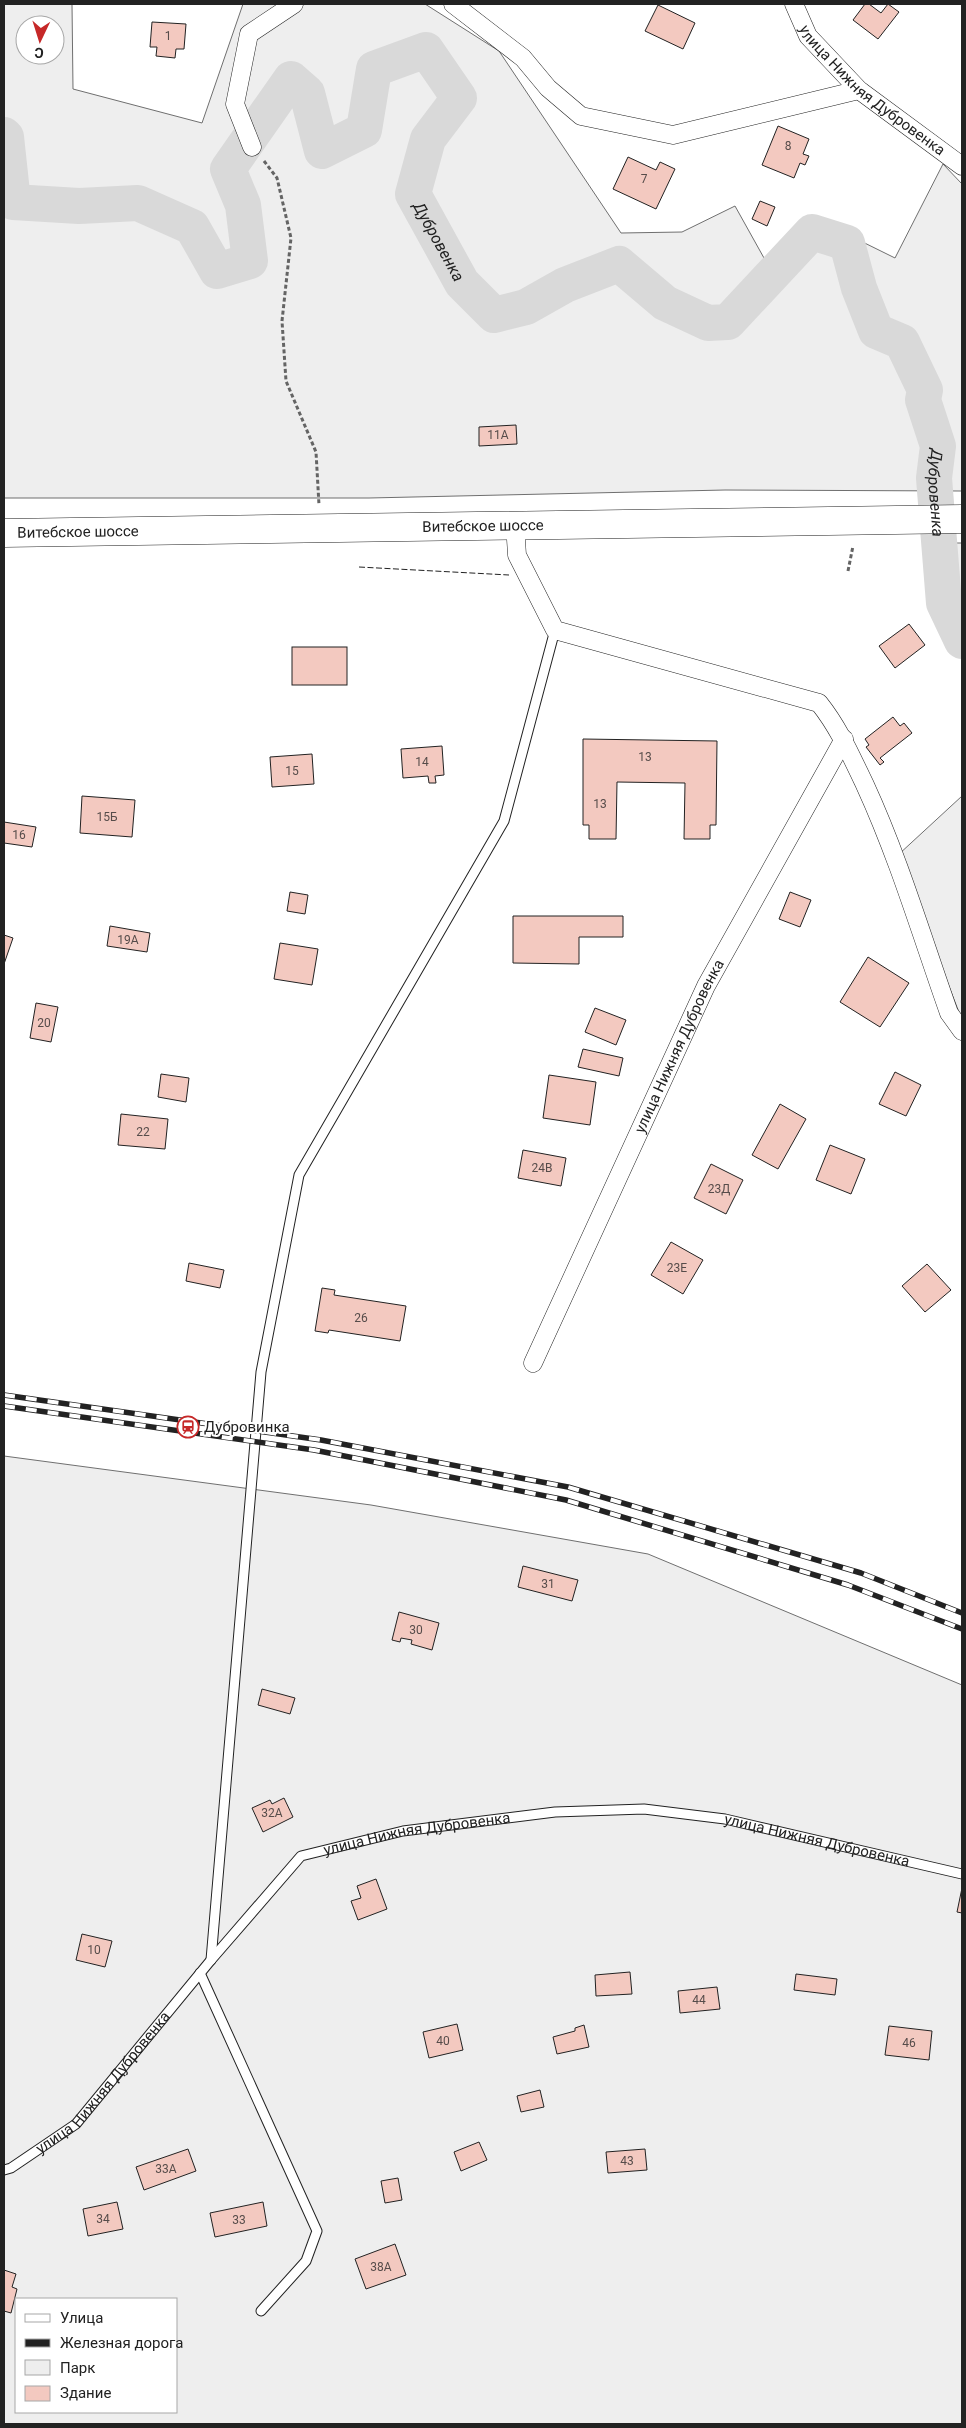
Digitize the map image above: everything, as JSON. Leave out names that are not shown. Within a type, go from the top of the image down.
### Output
[{"type":"main road","name":"Витебское шоссе","points":[[4,533],[515,524],[962,519]]},
{"type":"street","points":[[252,147],[235,104],[249,34],[294,4]]},
{"type":"street","points":[[453,4],[523,58],[548,88],[580,116],[673,135],[858,90]]},
{"type":"street","name":"улица Нижняя Дубровенка","points":[[794,4],[808,36],[858,90],[962,166]]},
{"type":"street","points":[[515,524],[517,555],[555,630],[819,703],[834,721],[844,739],[884,826],[949,1014],[962,1031]]},
{"type":"street","name":"улица Нижняя Дубровенка","points":[[533,1363],[706,986],[844,739]]},
{"type":"lane","points":[[211,1960],[261,1372],[299,1175],[504,821],[555,630]]},
{"type":"lane","name":"улица Нижняя Дубровенка","points":[[4,2170],[11,2168],[76,2124],[200,1973],[300,1856],[403,1831],[555,1812],[644,1809],[725,1819],[962,1874]]},
{"type":"lane","points":[[200,1973],[317,2230],[306,2261],[260,2311]]},
{"type":"path","points":[[252,147],[277,178],[291,238],[282,321],[286,381],[316,452],[320,528]]},
{"type":"path","points":[[848,571],[853,546]]},
{"type":"green space","points":[[4,4],[72,4],[73,89],[202,123],[243,4],[425,4],[499,51],[621,233],[682,232],[735,206],[764,258],[816,219],[895,258],[943,164],[962,184],[962,491],[725,490],[369,498],[4,498]]},
{"type":"green space","points":[[946,543],[962,543],[962,633]]},
{"type":"green space","points":[[962,796],[962,1020],[898,855]]},
{"type":"green space","points":[[4,1456],[371,1505],[648,1554],[962,1685],[962,2424],[4,2424]]},
{"type":"building","points":[[865,4],[869,4],[881,13],[888,4],[899,12],[878,39],[853,20]]},
{"type":"building","points":[[658,5],[695,23],[683,49],[645,31]]},
{"type":"building","points":[[152,22],[186,24],[184,49],[176,49],[175,58],[156,56],[157,47],[150,47]]},
{"type":"building","points":[[778,126],[809,139],[803,154],[809,156],[805,165],[800,163],[794,178],[762,165]]},
{"type":"building","points":[[628,157],[656,170],[660,162],[675,169],[656,209],[613,189]]},
{"type":"building","points":[[760,201],[775,207],[767,226],[752,219]]},
{"type":"building","points":[[516,425],[517,444],[479,446],[479,427]]},
{"type":"building","points":[[909,624],[925,645],[895,668],[879,646]]},
{"type":"building","points":[[292,647],[347,647],[347,685],[292,685]]},
{"type":"building","points":[[893,717],[900,726],[904,723],[912,733],[880,758],[884,762],[880,765],[866,747],[869,745],[865,739]]},
{"type":"building","points":[[583,739],[717,741],[716,825],[710,825],[710,839],[684,839],[685,783],[617,782],[616,839],[589,839],[589,825],[583,825]]},
{"type":"building","points":[[442,746],[444,775],[435,776],[436,783],[429,783],[428,776],[403,778],[401,749]]},
{"type":"building","points":[[312,754],[314,784],[272,787],[270,757]]},
{"type":"building","points":[[82,796],[135,800],[132,837],[80,833]]},
{"type":"building","points":[[4,822],[36,827],[32,847],[4,843]]},
{"type":"building","points":[[290,892],[308,895],[305,914],[287,911]]},
{"type":"building","points":[[790,892],[811,900],[800,927],[779,919]]},
{"type":"building","points":[[513,916],[623,916],[623,937],[579,937],[579,964],[513,963]]},
{"type":"building","points":[[110,926],[150,933],[147,952],[107,946]]},
{"type":"building","points":[[4,935],[13,938],[4,964]]},
{"type":"building","points":[[280,943],[318,949],[312,985],[274,979]]},
{"type":"building","points":[[868,957],[909,983],[880,1027],[840,1002]]},
{"type":"building","points":[[36,1003],[58,1007],[51,1042],[30,1038]]},
{"type":"building","points":[[595,1008],[626,1020],[616,1045],[585,1032]]},
{"type":"building","points":[[583,1049],[623,1058],[619,1076],[578,1067]]},
{"type":"building","points":[[895,1072],[921,1085],[906,1116],[879,1104]]},
{"type":"building","points":[[161,1074],[189,1078],[186,1102],[158,1097]]},
{"type":"building","points":[[549,1075],[596,1082],[590,1125],[543,1118]]},
{"type":"building","points":[[780,1104],[806,1119],[778,1169],[752,1155]]},
{"type":"building","points":[[121,1114],[168,1119],[165,1149],[118,1145]]},
{"type":"building","points":[[830,1145],[865,1159],[851,1194],[816,1180]]},
{"type":"building","points":[[523,1150],[566,1158],[561,1186],[518,1178]]},
{"type":"building","points":[[711,1164],[743,1180],[726,1214],[694,1198]]},
{"type":"building","points":[[671,1242],[703,1260],[683,1294],[651,1275]]},
{"type":"building","points":[[189,1263],[224,1270],[220,1288],[186,1281]]},
{"type":"building","points":[[927,1264],[951,1290],[925,1312],[902,1286]]},
{"type":"building","points":[[322,1288],[335,1290],[334,1295],[406,1306],[400,1341],[329,1330],[328,1333],[315,1331]]},
{"type":"building","points":[[523,1566],[578,1580],[572,1601],[518,1587]]},
{"type":"building","points":[[399,1612],[439,1623],[432,1650],[411,1644],[412,1640],[401,1638],[400,1642],[392,1640]]},
{"type":"building","points":[[262,1689],[295,1698],[290,1714],[258,1705]]},
{"type":"building","points":[[284,1798],[293,1817],[263,1832],[252,1808],[270,1800],[272,1804]]},
{"type":"building","points":[[376,1879],[387,1909],[358,1920],[351,1901],[361,1898],[357,1886]]},
{"type":"building","points":[[962,1888],[962,1913],[957,1912]]},
{"type":"building","points":[[82,1934],[112,1941],[105,1967],[76,1960]]},
{"type":"building","points":[[630,1972],[632,1994],[596,1996],[595,1975]]},
{"type":"building","points":[[796,1974],[837,1979],[835,1995],[794,1990]]},
{"type":"building","points":[[717,1987],[720,2009],[680,2013],[678,1991]]},
{"type":"building","points":[[457,2024],[463,2050],[429,2058],[423,2032]]},
{"type":"building","points":[[584,2025],[589,2047],[557,2054],[553,2037],[575,2031],[575,2028]]},
{"type":"building","points":[[889,2026],[932,2031],[929,2060],[885,2055]]},
{"type":"building","points":[[540,2090],[544,2107],[521,2112],[517,2096]]},
{"type":"building","points":[[479,2142],[487,2160],[461,2171],[454,2152]]},
{"type":"building","points":[[188,2149],[196,2171],[144,2190],[136,2167]]},
{"type":"building","points":[[645,2149],[647,2170],[608,2173],[606,2152]]},
{"type":"building","points":[[398,2178],[402,2200],[385,2203],[381,2181]]},
{"type":"building","points":[[117,2202],[123,2229],[88,2236],[83,2209]]},
{"type":"building","points":[[263,2202],[267,2226],[215,2237],[210,2213]]},
{"type":"building","points":[[395,2244],[406,2275],[366,2289],[355,2259]]},
{"type":"building","points":[[4,2270],[16,2274],[12,2287],[17,2289],[11,2313],[4,2311]]},
{"type":"waterway","name":"Дубровенка","points":[[4,135],[6,137],[13,202],[79,206],[138,203],[192,227],[217,271],[250,261],[243,205],[228,169],[291,79],[307,93],[322,151],[364,130],[374,69],[426,50],[459,98],[428,139],[413,194],[462,283],[494,315],[526,307],[565,285],[619,264],[665,303],[708,323],[728,322],[812,232],[847,243],[859,288],[876,331],[902,342],[925,390],[923,400],[938,446],[934,478],[944,603],[962,641]]},
{"type":"railway","points":[[4,1395],[321,1440],[568,1487],[861,1573],[962,1613]]},
{"type":"railway","points":[[4,1406],[314,1450],[566,1500],[848,1585],[962,1629]]},
{"type":"fence","points":[[359,567],[509,575]]},
{"type":"place","name":"Дубровинка","points":[[188,1427]]}]
